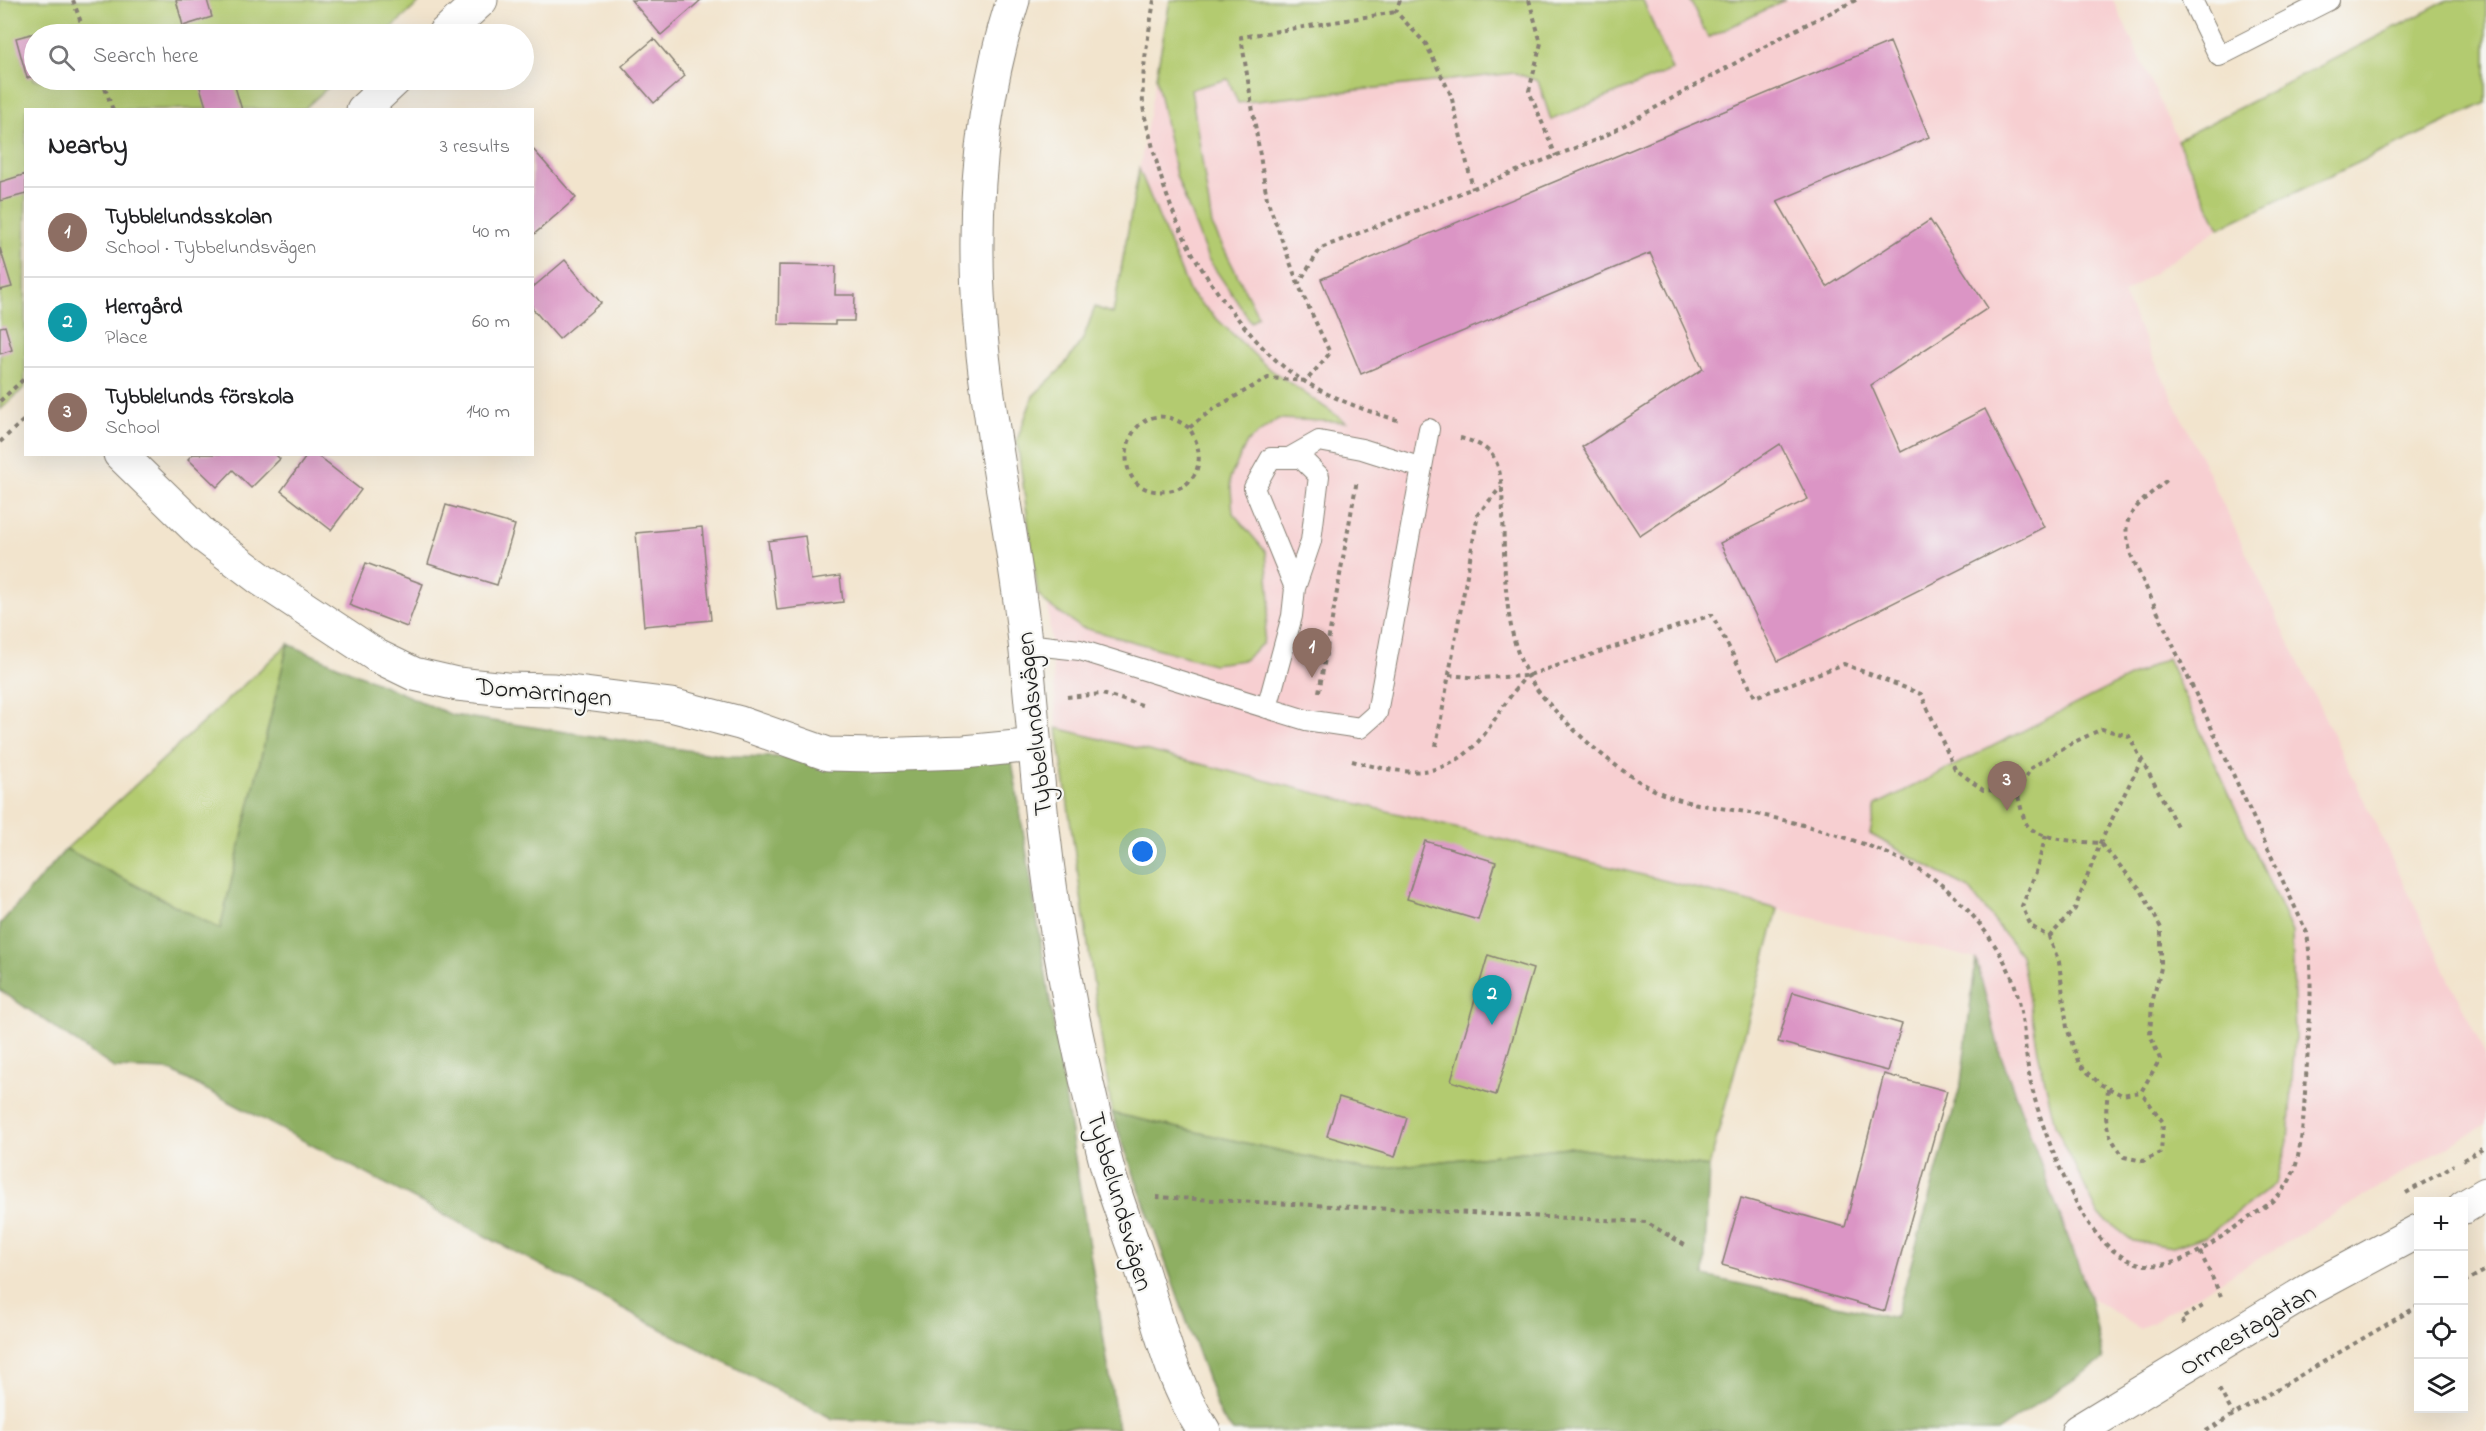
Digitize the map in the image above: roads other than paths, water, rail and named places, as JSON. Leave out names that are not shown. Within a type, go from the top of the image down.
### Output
[{"type":"street","points":[[455,24],[481,0]]},
{"type":"street","name":"Tybbelundsvägen","points":[[1013,0],[986,108],[978,189],[976,255],[981,331],[1000,483],[1025,644],[1045,847],[1062,959],[1083,1064],[1110,1177],[1142,1271],[1162,1342],[1190,1409],[1204,1431]]},
{"type":"street","points":[[365,108],[384,90]]},
{"type":"street","name":"Domarringen","points":[[122,456],[205,537],[262,580],[377,656],[414,674],[457,684],[506,689],[554,690],[671,705],[740,723],[828,754],[964,752],[1035,745]]},
{"type":"street","points":[[2468,1204],[2486,1194]]},
{"type":"street","name":"Ormestagatan","points":[[2078,1431],[2312,1288],[2414,1233]]},
{"type":"lane","points":[[2192,0],[2218,56],[2330,0]]},
{"type":"lane","points":[[1025,644],[1080,650],[1306,720],[1360,728],[1377,713],[1429,429]]},
{"type":"lane","points":[[1289,458],[1319,441],[1362,449],[1422,468]]},
{"type":"lane","points":[[1267,708],[1292,616],[1295,588],[1311,541],[1319,477],[1301,458],[1271,458],[1254,488],[1295,588]]},
{"type":"place","name":"Tybblelundsskolan","points":[[1312,678]]},
{"type":"place","name":"Tybblelunds förskola","points":[[2007,811]]},
{"type":"place","name":"Herrgård","points":[[1492,1025]]}]
